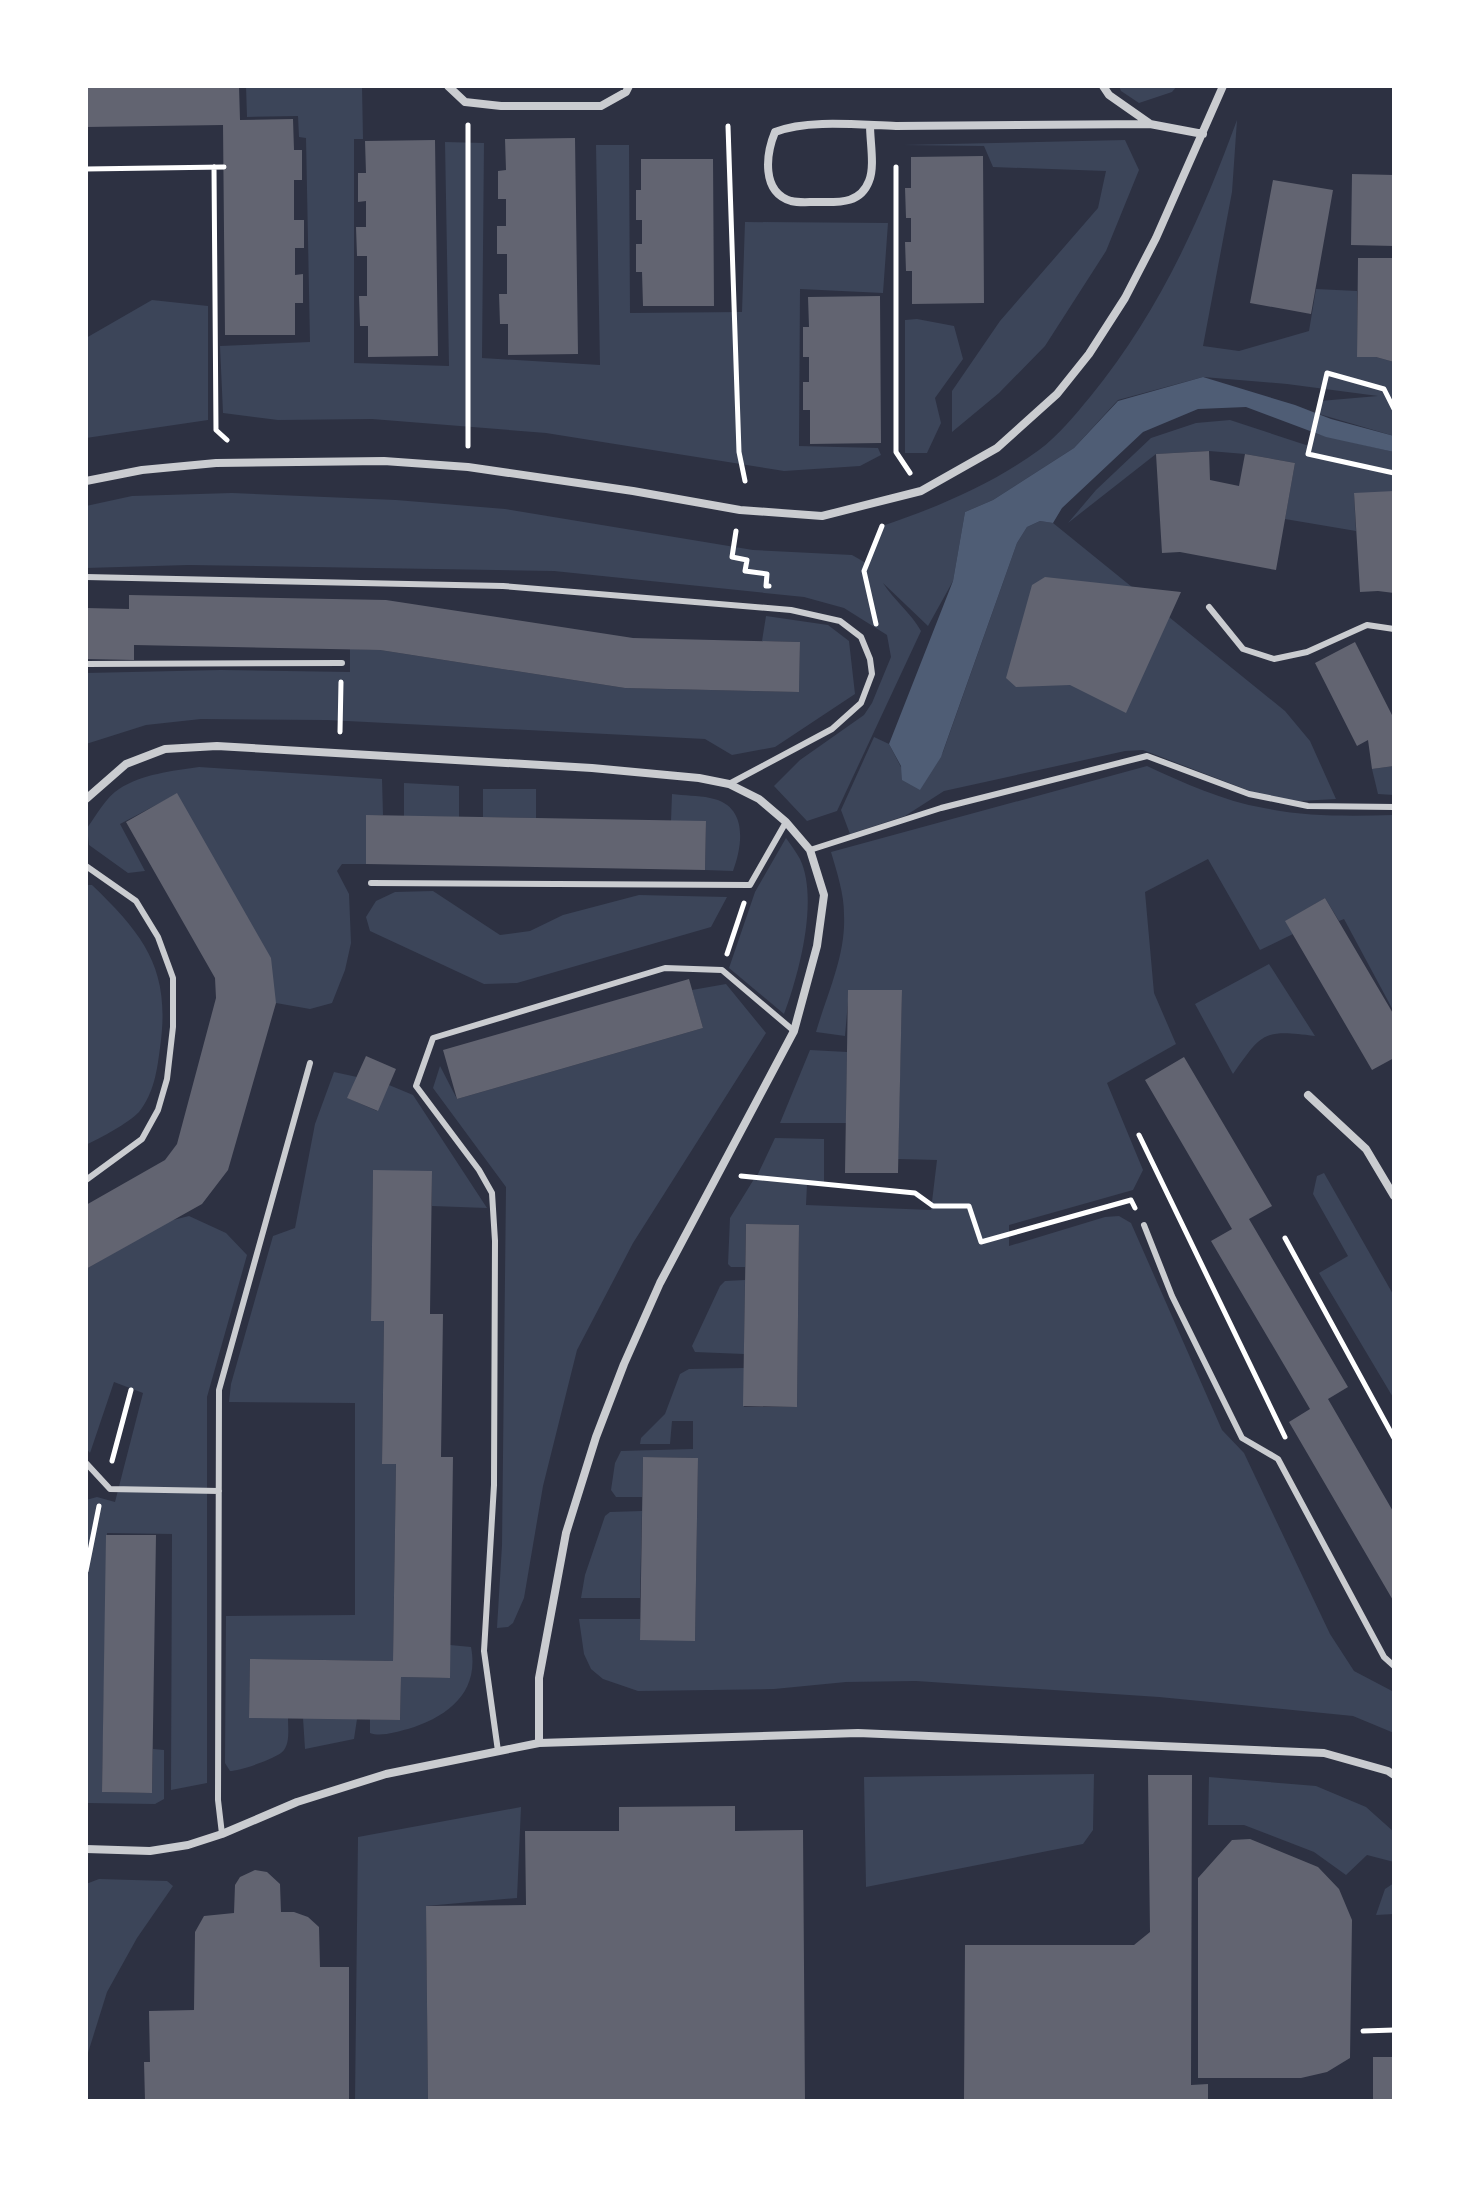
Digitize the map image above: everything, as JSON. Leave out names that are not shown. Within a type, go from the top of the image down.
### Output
[{"type":"street","points":[[448,86],[465,102],[501,106],[601,106],[626,92],[629,86]]},
{"type":"street","points":[[1103,86],[1109,95],[1150,124]]},
{"type":"street","points":[[86,481],[142,470],[286,461],[384,461],[468,467],[740,510],[822,516],[921,491],[997,448],[1057,394],[1081,364],[1125,298],[1223,86]]},
{"type":"street","points":[[870,125],[870,179],[863,192],[850,202],[793,202],[781,197],[774,189],[768,173],[768,149],[775,132],[790,126],[870,125],[896,126],[1150,124],[1203,134]]},
{"type":"street","points":[[87,795],[126,764],[165,749],[217,746],[592,768],[699,778],[729,784],[759,799],[786,822],[810,850],[824,895],[817,946],[794,1031],[660,1283],[596,1437],[566,1533],[539,1678],[539,1743]]},
{"type":"street","points":[[1308,1095],[1366,1149],[1394,1196]]},
{"type":"street","points":[[86,1849],[150,1851],[188,1845],[297,1802],[386,1774],[539,1743],[858,1733],[1324,1753],[1394,1775]]},
{"type":"lane","points":[[86,577],[503,586],[799,611],[840,621],[861,637],[872,674],[861,703],[832,729],[729,784]]},
{"type":"lane","points":[[1209,607],[1243,649],[1274,659],[1307,652],[1367,625],[1394,629]]},
{"type":"lane","points":[[86,664],[342,663]]},
{"type":"lane","points":[[810,850],[941,808],[1147,756],[1249,794],[1308,806],[1394,807]]},
{"type":"lane","points":[[371,883],[750,885],[786,822]]},
{"type":"lane","points":[[86,866],[136,901],[158,937],[173,978],[173,1027],[158,1110],[142,1139],[86,1180]]},
{"type":"lane","points":[[498,1751],[484,1651],[494,1485],[495,1241],[492,1193],[479,1170],[416,1086],[433,1038],[665,968],[722,970],[794,1031]]},
{"type":"lane","points":[[222,1834],[218,1800],[219,1390],[310,1063]]},
{"type":"lane","points":[[1144,1225],[1172,1296],[1242,1438],[1278,1459],[1384,1657],[1394,1666]]},
{"type":"lane","points":[[86,1463],[110,1489],[219,1491]]},
{"type":"path","points":[[468,125],[468,467]]},
{"type":"path","points":[[728,126],[739,452],[745,481]]},
{"type":"path","points":[[896,126],[896,452],[921,491]]},
{"type":"path","points":[[214,167],[216,430],[231,444]]},
{"type":"path","points":[[86,169],[224,167]]},
{"type":"path","points":[[1394,409],[1384,389],[1327,373],[1308,454],[1394,473]]},
{"type":"path","points":[[879,634],[864,571],[882,526]]},
{"type":"path","points":[[736,530],[732,557],[747,560],[745,571],[767,574],[766,586],[778,587]]},
{"type":"path","points":[[340,712],[341,691]]},
{"type":"path","points":[[732,941],[744,903]]},
{"type":"path","points":[[1139,1135],[1286,1440]]},
{"type":"path","points":[[741,1176],[915,1193],[933,1206],[969,1206],[981,1242],[1117,1204]]},
{"type":"path","points":[[1285,1238],[1394,1438]]},
{"type":"path","points":[[1363,2031],[1394,2030]]},
{"type":"shaded area","points":[[246,86],[362,86],[363,139],[354,139],[354,363],[449,366],[445,142],[484,143],[482,358],[600,365],[596,145],[629,145],[630,313],[742,312],[745,222],[888,223],[883,293],[800,289],[799,446],[878,448],[881,455],[860,466],[784,471],[546,433],[372,419],[278,420],[223,413],[220,346],[310,342],[306,138],[299,137],[298,116],[247,117]]},
{"type":"shaded area","points":[[1119,86],[1177,86],[1172,92],[1139,103],[1121,91]]},
{"type":"shaded area","points":[[1237,120],[1232,192],[1203,346],[1239,351],[1309,331],[1316,289],[1357,291],[1357,357],[1376,357],[1394,362],[1394,436],[1319,414],[1320,401],[1378,396],[1287,384],[1203,377],[1118,400],[1074,448],[993,500],[965,512],[953,581],[928,626],[883,583],[921,631],[837,811],[807,821],[774,786],[800,760],[864,715],[891,657],[887,635],[844,608],[804,597],[554,571],[188,565],[86,568],[86,506],[132,496],[232,493],[396,500],[505,509],[753,550],[852,555],[866,563],[882,526],[944,503],[1021,463],[1046,444],[1084,404],[1157,300],[1208,194]]},
{"type":"shaded area","points":[[1125,140],[1139,170],[1106,251],[1045,346],[999,393],[952,432],[952,391],[1000,321],[1098,208],[1106,171],[993,167],[984,146],[902,145]]},
{"type":"shaded area","points":[[152,300],[208,306],[208,420],[86,438],[86,338]]},
{"type":"shaded area","points":[[917,319],[954,326],[963,359],[935,398],[941,423],[927,453],[905,453],[905,320]]},
{"type":"shaded area","points":[[1203,377],[1394,436],[1394,452],[1326,437],[1246,407],[1198,409],[1143,432],[1062,508],[1053,523],[1040,521],[1027,527],[1017,543],[941,757],[920,790],[902,780],[901,766],[889,744],[953,581],[965,512],[993,500],[1074,448],[1118,401]]},
{"type":"shaded area","points":[[1230,420],[1309,446],[1313,433],[1394,452],[1394,493],[1354,494],[1356,531],[1285,519],[1295,463],[1209,451],[1156,454],[1068,523],[1096,490],[1151,438],[1196,423]]},
{"type":"shaded area","points":[[1040,521],[1053,523],[1285,711],[1310,741],[1336,799],[1300,801],[1263,796],[1143,750],[1125,751],[944,791],[905,816],[850,834],[841,810],[874,737],[889,744],[901,767],[920,789],[943,752],[1017,543],[1027,527]]},
{"type":"shaded area","points":[[766,616],[828,625],[849,641],[855,694],[775,747],[732,755],[705,739],[327,720],[201,719],[146,725],[86,744],[86,673],[221,670],[350,672],[350,649],[380,650],[625,688],[799,692],[800,642],[762,641]]},
{"type":"shaded area","points":[[1147,766],[1219,796],[1264,808],[1345,816],[1394,815],[1394,1012],[1344,919],[1339,921],[1325,898],[1286,921],[1293,934],[1260,950],[1208,859],[1145,892],[1154,993],[1176,1044],[1107,1083],[1143,1170],[1133,1190],[1009,1225],[1009,1246],[1105,1217],[1119,1216],[1131,1223],[1222,1430],[1244,1453],[1330,1634],[1354,1671],[1394,1692],[1394,1733],[1353,1716],[1159,1697],[916,1681],[846,1682],[774,1689],[638,1691],[603,1679],[591,1669],[584,1654],[579,1619],[640,1619],[640,1640],[695,1640],[698,1458],[643,1457],[642,1497],[616,1497],[611,1490],[615,1463],[621,1451],[693,1449],[693,1421],[672,1421],[670,1444],[640,1444],[641,1438],[665,1414],[680,1374],[689,1369],[744,1368],[744,1407],[797,1407],[799,1225],[746,1224],[745,1267],[731,1267],[728,1264],[730,1218],[754,1179],[807,1184],[806,1205],[931,1210],[937,1160],[898,1159],[902,991],[849,990],[845,1036],[816,1032],[839,960],[844,930],[843,899],[831,852]]},
{"type":"shaded area","points":[[1394,766],[1394,795],[1378,794],[1372,769]]},
{"type":"shaded area","points":[[199,767],[382,779],[383,815],[366,816],[366,864],[342,864],[337,871],[349,894],[351,943],[345,970],[332,1003],[310,1009],[276,1003],[177,794],[120,824],[145,871],[128,873],[89,845],[87,828],[114,792],[147,777]]},
{"type":"shaded area","points":[[404,783],[459,786],[459,817],[404,816]]},
{"type":"shaded area","points":[[483,789],[536,789],[536,818],[483,817]]},
{"type":"shaded area","points":[[672,794],[710,798],[731,809],[740,827],[739,849],[733,871],[705,870],[706,821],[671,821]]},
{"type":"shaded area","points":[[786,838],[800,859],[808,894],[801,958],[784,1014],[729,968],[755,892]]},
{"type":"shaded area","points":[[86,885],[92,885],[111,904],[140,939],[158,976],[162,1021],[156,1073],[144,1105],[128,1121],[86,1145]]},
{"type":"shaded area","points":[[433,891],[500,935],[530,931],[563,915],[639,895],[727,897],[711,927],[517,983],[484,984],[370,931],[366,917],[376,901],[395,892]]},
{"type":"shaded area","points":[[1269,964],[1315,1036],[1284,1033],[1265,1037],[1233,1074],[1195,1004]]},
{"type":"shaded area","points":[[726,984],[766,1033],[633,1243],[577,1350],[543,1486],[524,1598],[513,1623],[497,1628],[502,1545],[506,1187],[433,1088],[440,1066],[457,1099],[703,1028],[692,990]]},
{"type":"shaded area","points":[[810,1050],[847,1052],[846,1123],[780,1123]]},
{"type":"shaded area","points":[[334,1072],[357,1077],[348,1098],[377,1111],[389,1085],[413,1095],[487,1208],[432,1206],[432,1171],[373,1171],[371,1320],[384,1321],[382,1463],[396,1464],[393,1661],[250,1659],[249,1717],[288,1718],[288,1739],[284,1750],[275,1757],[230,1771],[225,1763],[226,1616],[355,1615],[355,1403],[229,1402],[231,1384],[273,1236],[295,1228],[315,1124]]},
{"type":"shaded area","points":[[775,1138],[824,1139],[824,1183],[757,1176]]},
{"type":"shaded area","points":[[1324,1173],[1394,1296],[1394,1399],[1319,1273],[1348,1256],[1313,1194],[1317,1176]]},
{"type":"shaded area","points":[[189,1216],[226,1233],[247,1255],[207,1397],[207,1783],[171,1790],[172,1534],[107,1533],[102,1792],[152,1793],[153,1749],[164,1750],[164,1799],[155,1804],[86,1803],[86,1500],[97,1497],[115,1502],[143,1393],[114,1382],[90,1453],[86,1448],[86,1269],[169,1221]]},
{"type":"shaded area","points":[[745,1280],[744,1354],[695,1352],[692,1346],[720,1286],[725,1281]]},
{"type":"shaded area","points":[[642,1511],[640,1598],[581,1598],[585,1575],[605,1516],[610,1512]]},
{"type":"shaded area","points":[[450,1645],[471,1647],[470,1678],[458,1701],[436,1718],[422,1724],[389,1734],[370,1733],[370,1719],[400,1720],[401,1677],[449,1678]]},
{"type":"shaded area","points":[[303,1718],[357,1719],[354,1739],[305,1749]]},
{"type":"shaded area","points":[[1094,1774],[1093,1830],[1083,1844],[866,1887],[864,1777]]},
{"type":"shaded area","points":[[1209,1777],[1316,1786],[1366,1807],[1394,1832],[1394,1862],[1367,1855],[1346,1875],[1314,1852],[1244,1825],[1208,1825]]},
{"type":"shaded area","points":[[521,1807],[517,1898],[426,1906],[428,2101],[355,2101],[358,1837]]},
{"type":"shaded area","points":[[99,1879],[167,1881],[173,1886],[137,1938],[107,1992],[87,2056],[86,1884]]},
{"type":"shaded area","points":[[1394,1883],[1394,1914],[1376,1915],[1385,1889]]},
{"type":"building","points":[[86,86],[239,86],[240,120],[293,119],[294,150],[302,150],[302,180],[294,180],[294,220],[304,220],[304,248],[295,248],[295,275],[303,274],[303,303],[295,303],[295,335],[225,335],[223,125],[86,127]]},
{"type":"building","points":[[575,138],[578,354],[508,355],[508,324],[500,324],[499,294],[507,294],[507,254],[497,254],[497,226],[506,226],[506,199],[498,199],[498,171],[506,170],[505,139]]},
{"type":"building","points":[[435,140],[438,356],[368,357],[368,326],[360,326],[359,296],[367,296],[367,256],[357,256],[356,227],[366,227],[366,201],[358,202],[358,173],[366,173],[365,141]]},
{"type":"building","points":[[983,156],[984,303],[912,304],[912,271],[906,271],[905,242],[911,242],[911,218],[906,218],[905,188],[911,188],[911,157]]},
{"type":"building","points":[[641,159],[713,159],[714,306],[643,306],[642,272],[636,272],[636,244],[642,244],[642,220],[636,220],[636,190],[641,190]]},
{"type":"building","points":[[1352,174],[1394,175],[1394,246],[1351,245]]},
{"type":"building","points":[[1273,180],[1333,190],[1311,314],[1250,303]]},
{"type":"building","points":[[1358,258],[1394,258],[1394,362],[1376,357],[1357,357]]},
{"type":"building","points":[[880,296],[881,443],[810,444],[810,410],[803,410],[803,382],[809,382],[809,357],[803,357],[803,327],[809,327],[808,297]]},
{"type":"building","points":[[1209,451],[1210,480],[1239,486],[1245,454],[1295,463],[1276,570],[1180,552],[1162,553],[1156,454]]},
{"type":"building","points":[[1394,491],[1394,593],[1360,592],[1354,493]]},
{"type":"building","points":[[1045,577],[1181,592],[1126,713],[1070,685],[1016,687],[1006,678],[1032,585]]},
{"type":"building","points":[[129,595],[386,600],[633,638],[800,642],[799,692],[625,688],[380,650],[134,645],[134,660],[86,659],[86,608],[129,609]]},
{"type":"building","points":[[1355,642],[1394,719],[1394,766],[1372,769],[1368,740],[1357,746],[1315,663]]},
{"type":"building","points":[[177,793],[271,958],[276,1003],[228,1170],[202,1204],[86,1269],[86,1205],[165,1160],[177,1144],[216,998],[215,978],[126,822]]},
{"type":"building","points":[[366,815],[706,821],[705,870],[366,864]]},
{"type":"building","points":[[1325,898],[1394,1015],[1394,1058],[1372,1070],[1285,921]]},
{"type":"building","points":[[689,979],[703,1028],[457,1099],[443,1050]]},
{"type":"building","points":[[848,990],[902,990],[898,1173],[845,1173]]},
{"type":"building","points":[[366,1056],[396,1069],[378,1111],[347,1098]]},
{"type":"building","points":[[1184,1057],[1272,1206],[1249,1219],[1348,1387],[1328,1399],[1394,1513],[1394,1602],[1289,1422],[1310,1409],[1211,1241],[1232,1229],[1145,1080]]},
{"type":"building","points":[[373,1170],[432,1171],[430,1314],[443,1314],[441,1457],[453,1457],[450,1678],[401,1677],[400,1720],[249,1718],[250,1659],[393,1661],[396,1464],[382,1464],[384,1321],[371,1321]]},
{"type":"building","points":[[746,1224],[799,1225],[797,1407],[743,1406]]},
{"type":"building","points":[[643,1457],[698,1458],[695,1641],[640,1640]]},
{"type":"building","points":[[106,1535],[156,1535],[152,1793],[102,1792]]},
{"type":"building","points":[[1148,1775],[1192,1775],[1191,2085],[1208,2084],[1208,2101],[964,2101],[965,1945],[1134,1945],[1150,1932]]},
{"type":"building","points":[[735,1806],[735,1831],[803,1830],[805,2101],[428,2101],[426,1906],[526,1905],[525,1831],[619,1831],[619,1807]]},
{"type":"building","points":[[1250,1839],[1318,1867],[1339,1889],[1352,1920],[1350,2058],[1327,2072],[1301,2078],[1198,2078],[1198,1878],[1232,1840]]},
{"type":"building","points":[[255,1870],[267,1872],[280,1884],[281,1912],[308,1917],[319,1927],[320,1967],[349,1967],[349,2101],[145,2101],[144,2062],[150,2062],[149,2011],[194,2010],[195,1932],[204,1916],[234,1913],[235,1885],[240,1877]]},
{"type":"building","points":[[1373,2057],[1394,2057],[1394,2101],[1373,2101]]}]
